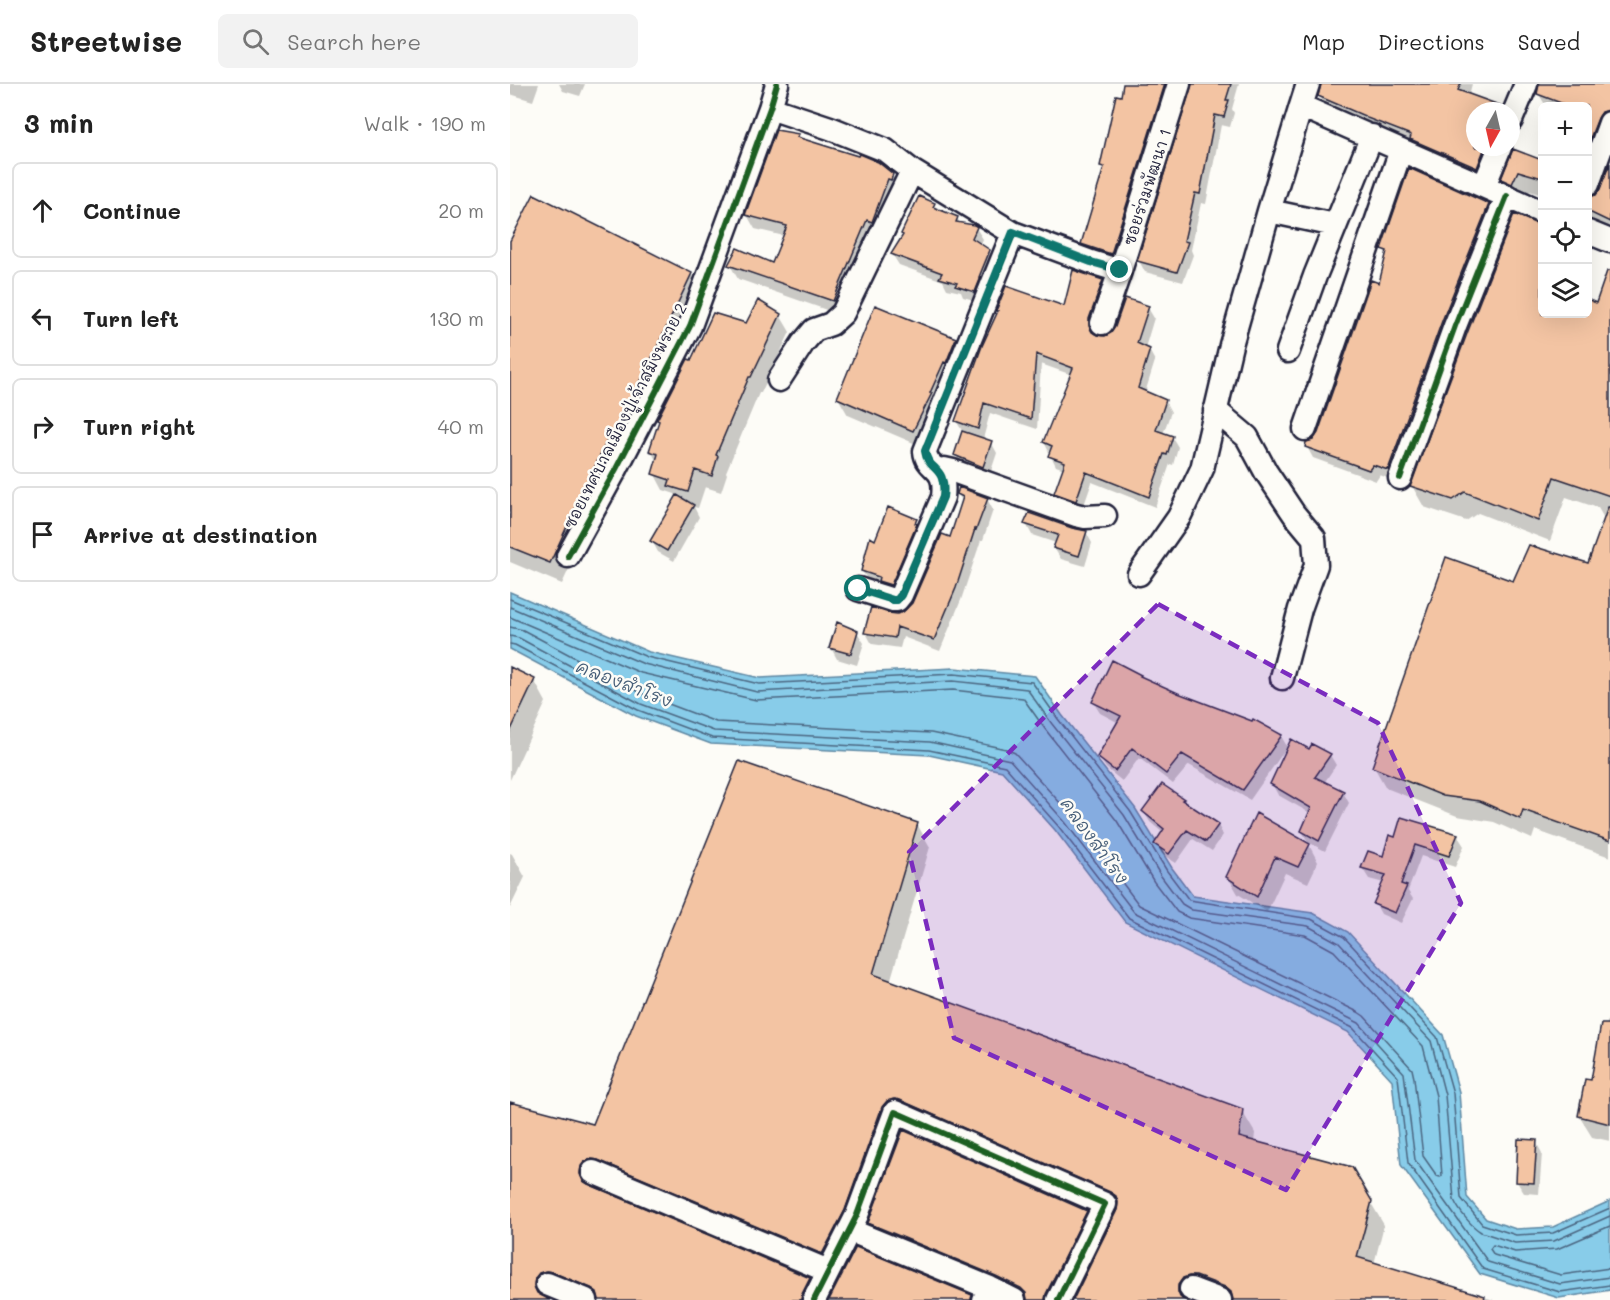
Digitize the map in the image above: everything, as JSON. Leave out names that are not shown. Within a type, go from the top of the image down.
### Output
[{"type":"street","name":"ซอยเทศบาลเมืองปู่เจ้าสมิงพราย 2","points":[[568,556],[690,326],[777,84]]},
{"type":"street","name":"ซอยร่วมพัฒนา 1","points":[[1102,323],[1179,84]]},
{"type":"street","points":[[1139,574],[1179,517],[1202,469],[1231,345],[1308,84]]},
{"type":"street","points":[[1518,102],[1526,84]]},
{"type":"street","points":[[1301,106],[1538,210]]},
{"type":"street","points":[[770,108],[885,150],[912,171],[1013,232],[1091,262],[1120,270]]},
{"type":"street","points":[[1592,171],[1610,123]]},
{"type":"street","points":[[1288,351],[1315,276],[1372,136]]},
{"type":"street","points":[[1305,429],[1401,150]]},
{"type":"street","points":[[1484,186],[1496,156]]},
{"type":"street","points":[[779,380],[814,330],[831,324],[843,313],[912,171]]},
{"type":"street","points":[[1400,478],[1455,327],[1508,196]]},
{"type":"street","points":[[1269,211],[1335,225]]},
{"type":"street","points":[[858,589],[893,600],[897,600],[901,595],[943,497],[943,479],[938,470],[928,461],[925,451],[1013,232]]},
{"type":"street","points":[[1592,234],[1610,241]]},
{"type":"street","points":[[1215,410],[1247,437],[1266,472],[1294,514],[1314,538],[1316,565],[1300,609],[1282,678]]},
{"type":"street","points":[[938,470],[953,471],[1076,515],[1105,516]]},
{"type":"street","points":[[814,1300],[857,1215],[895,1112],[1105,1204],[1058,1300]]},
{"type":"street","points":[[593,1172],[828,1271]]},
{"type":"street","points":[[849,1230],[987,1294],[1014,1300]]},
{"type":"street","points":[[547,1284],[586,1300]]},
{"type":"street","points":[[1191,1289],[1220,1300]]},
{"type":"highlighted area","points":[[1158,604],[1378,723],[1461,903],[1286,1190],[954,1038],[909,852]]},
{"type":"water","name":"คลองสำโรง","points":[[510,592],[649,652],[760,678],[954,668],[1035,676],[1062,715],[1135,808],[1172,868],[1193,896],[1313,913],[1348,932],[1443,1035],[1459,1092],[1467,1197],[1486,1219],[1516,1229],[1553,1227],[1610,1201],[1610,1290],[1559,1298],[1480,1274],[1401,1165],[1392,1080],[1348,1032],[1125,922],[1055,830],[1002,771],[929,755],[711,744],[636,716],[510,649]]},
{"type":"building","points":[[1123,84],[1165,84],[1111,254],[1081,244],[1104,167],[1100,166],[1116,95],[1121,96]]},
{"type":"building","points":[[1192,84],[1231,84],[1224,117],[1215,115],[1200,194],[1195,193],[1184,241],[1188,242],[1177,272],[1137,261]]},
{"type":"building","points":[[1321,84],[1461,84],[1458,90],[1491,102],[1466,102],[1466,156],[1482,156],[1477,168],[1410,139],[1411,135],[1318,96]]},
{"type":"building","points":[[1539,84],[1610,84],[1610,110],[1602,112],[1592,133],[1592,102],[1558,102],[1537,94]]},
{"type":"building","points":[[776,130],[799,134],[797,137],[858,156],[859,154],[878,162],[893,174],[891,180],[888,179],[872,222],[867,220],[833,301],[728,265],[737,248],[772,263],[787,226],[745,215]]},
{"type":"building","points":[[1520,152],[1538,158],[1538,177],[1518,171],[1512,184],[1501,179],[1510,156],[1520,156]]},
{"type":"building","points":[[1610,163],[1610,222],[1592,213],[1592,196],[1596,195]]},
{"type":"building","points":[[1409,168],[1489,204],[1442,321],[1388,470],[1373,465],[1369,470],[1305,447],[1306,442],[1313,440],[1318,433],[1371,280],[1379,283],[1387,251],[1381,249]]},
{"type":"building","points":[[534,194],[692,273],[628,408],[612,435],[610,434],[550,563],[510,547],[510,241]]},
{"type":"building","points":[[919,196],[935,203],[933,207],[958,217],[956,222],[977,227],[972,238],[990,250],[975,292],[955,286],[957,283],[939,278],[942,273],[891,254],[903,235],[901,234]]},
{"type":"building","points":[[1514,214],[1538,224],[1538,318],[1592,318],[1592,301],[1596,303],[1607,271],[1610,271],[1610,496],[1554,477],[1538,521],[1465,492],[1453,500],[1410,486]]},
{"type":"building","points":[[1073,270],[1103,280],[1089,319],[1092,332],[1097,335],[1105,336],[1111,333],[1125,298],[1149,306],[1137,343],[1150,349],[1138,388],[1166,400],[1156,430],[1173,436],[1149,497],[1086,472],[1076,501],[1054,493],[1065,462],[1048,456],[1052,446],[1043,442],[1073,368],[1036,354],[1031,419],[984,403],[978,429],[955,421],[1006,286],[1064,306]]},
{"type":"building","points":[[758,300],[781,314],[749,377],[716,455],[718,456],[712,476],[695,470],[688,492],[668,486],[670,480],[652,474],[658,454],[649,451],[659,421],[657,420],[688,359],[691,360],[713,313],[746,323]]},
{"type":"building","points":[[875,305],[956,338],[913,431],[837,398]]},
{"type":"building","points":[[962,431],[992,441],[983,467],[954,455]]},
{"type":"building","points":[[959,487],[988,498],[975,529],[956,588],[934,640],[897,627],[895,638],[864,633],[871,607],[897,614],[903,612],[912,603],[942,534],[950,537],[963,497],[957,494]]},
{"type":"building","points":[[677,495],[694,505],[667,551],[650,541]]},
{"type":"building","points":[[888,507],[917,519],[915,523],[917,524],[891,585],[878,581],[879,577],[861,571],[870,537],[875,540]]},
{"type":"building","points":[[1608,507],[1610,507],[1610,841],[1523,810],[1520,819],[1480,801],[1443,796],[1372,767],[1446,557],[1513,581],[1529,545],[1588,563]]},
{"type":"building","points":[[1029,513],[1087,531],[1079,556],[1053,548],[1058,535],[1024,524]]},
{"type":"building","points":[[837,622],[858,631],[851,654],[829,648]]},
{"type":"building","points":[[1112,660],[1178,693],[1252,721],[1253,719],[1282,735],[1243,790],[1182,754],[1166,774],[1132,748],[1115,771],[1097,757],[1121,716],[1092,702]]},
{"type":"building","points":[[510,667],[535,679],[510,732]]},
{"type":"building","points":[[1291,739],[1309,749],[1312,744],[1331,754],[1315,777],[1344,791],[1319,841],[1301,831],[1311,808],[1270,784]]},
{"type":"building","points":[[739,761],[918,823],[873,974],[1243,1109],[1239,1137],[1352,1167],[1372,1201],[1357,1257],[1485,1296],[1484,1300],[1233,1300],[1231,1292],[1225,1287],[1196,1276],[1189,1276],[1183,1278],[1178,1285],[1180,1297],[1184,1300],[1073,1300],[1117,1210],[1116,1196],[894,1099],[887,1101],[882,1107],[845,1210],[822,1254],[598,1160],[591,1159],[581,1166],[580,1174],[583,1181],[588,1184],[810,1278],[801,1300],[599,1300],[597,1292],[591,1288],[546,1271],[539,1273],[535,1278],[534,1286],[537,1293],[550,1300],[510,1300],[510,1102],[593,1124]]},
{"type":"building","points":[[1162,784],[1219,824],[1206,842],[1187,830],[1169,854],[1154,844],[1164,829],[1142,811]]},
{"type":"building","points":[[1256,813],[1310,844],[1298,867],[1275,857],[1257,897],[1226,877]]},
{"type":"building","points":[[1401,817],[1458,834],[1449,856],[1415,845],[1401,884],[1407,886],[1395,913],[1373,904],[1386,875],[1361,868],[1368,851],[1383,856],[1389,835],[1395,837]]},
{"type":"building","points":[[1601,1024],[1610,1024],[1610,1124],[1578,1116],[1585,1079],[1591,1080]]},
{"type":"building","points":[[903,1130],[1087,1211],[1045,1300],[1027,1300],[1026,1293],[1021,1288],[868,1223]]},
{"type":"building","points":[[1518,1139],[1537,1140],[1534,1183],[1516,1182]]},
{"type":"building","points":[[856,1247],[972,1295],[971,1300],[829,1300]]},
{"type":"cycle path","points":[[568,556],[690,326],[777,84]]},
{"type":"cycle path","points":[[1400,478],[1455,326],[1507,196]]},
{"type":"cycle path","points":[[858,589],[893,600],[897,600],[901,595],[943,497],[940,473],[929,462],[925,451],[1013,233]]},
{"type":"cycle path","points":[[814,1300],[857,1215],[895,1112],[1105,1204],[1058,1300]]},
{"type":"route","points":[[858,589],[893,600],[897,600],[901,595],[943,497],[943,479],[938,470],[928,461],[925,451],[1013,232],[1091,262],[1120,270]]}]
